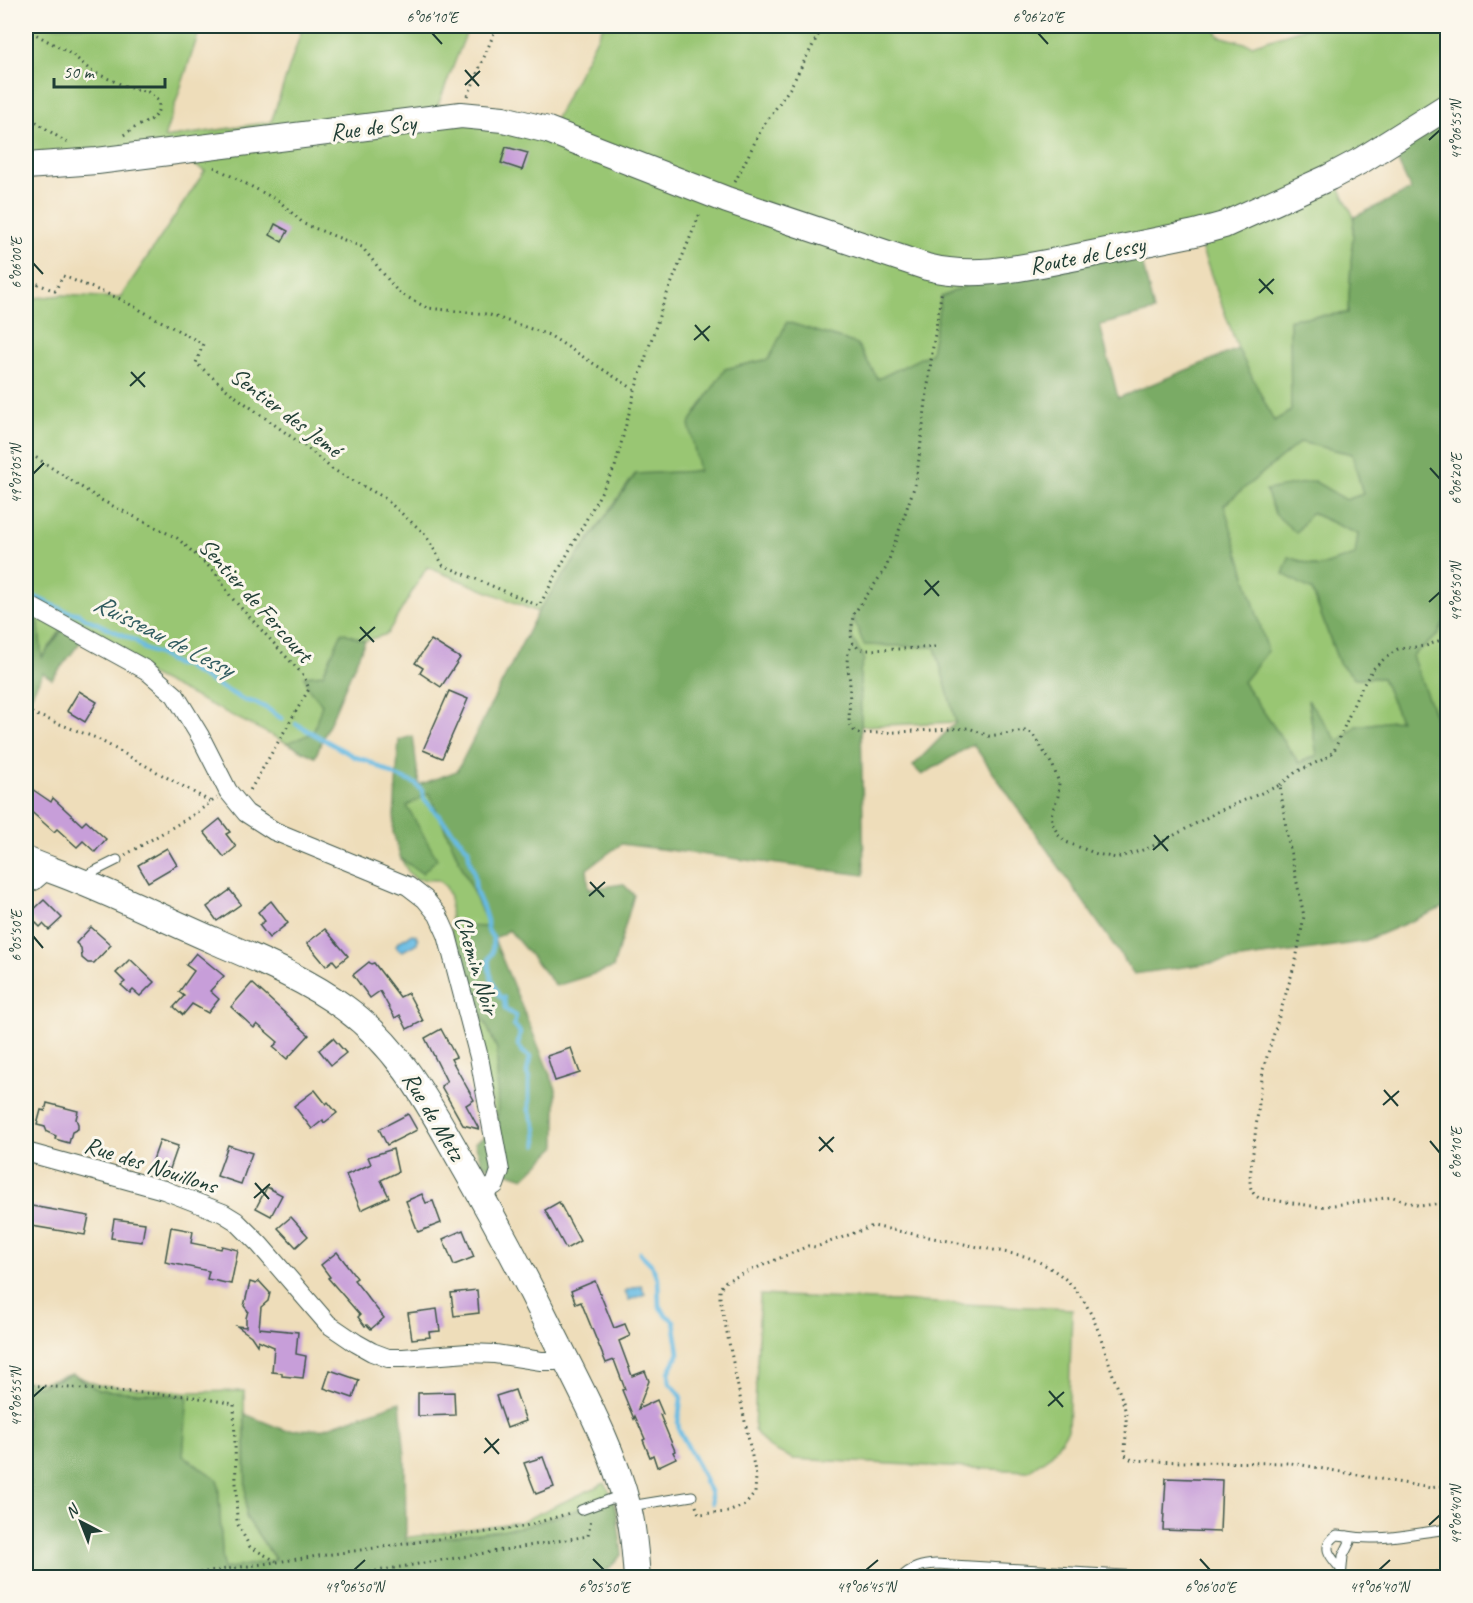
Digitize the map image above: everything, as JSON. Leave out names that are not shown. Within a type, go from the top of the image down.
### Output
[{"type":"street","name":"Route de Lessy","points":[[718,196],[945,272],[1007,271],[1195,233],[1224,225],[1341,172],[1448,106]]},
{"type":"street","name":"Rue de Scy","points":[[26,166],[204,148],[461,115],[503,119],[548,130],[718,196]]},
{"type":"street","name":"Chemin Noir","points":[[26,604],[146,670],[175,695],[200,736],[228,790],[246,813],[274,831],[408,886],[425,899],[438,915],[447,935],[479,1057],[500,1171],[495,1185],[480,1194]]},
{"type":"street","name":"Rue de Metz","points":[[37,864],[257,959],[320,992],[344,1007],[373,1032],[410,1074],[426,1098],[518,1263],[609,1452],[626,1500],[632,1527],[636,1570]]},
{"type":"street","points":[[26,884],[34,881],[37,864]]},
{"type":"street","name":"Rue des Nouillons","points":[[26,1152],[164,1190],[223,1213],[236,1221],[254,1238],[328,1324],[356,1343],[388,1358],[403,1359],[468,1353],[495,1354],[541,1361],[555,1361],[565,1357]]},
{"type":"lane","points":[[77,880],[117,860]]},
{"type":"lane","points":[[581,1510],[626,1500],[692,1496]]},
{"type":"lane","points":[[1341,1573],[1327,1547],[1329,1540],[1337,1534],[1357,1538],[1386,1538],[1448,1528]]},
{"type":"lane","points":[[1341,1573],[1343,1556],[1350,1542],[1347,1536]]},
{"type":"lane","points":[[901,1578],[911,1569],[936,1564],[1175,1578]]},
{"type":"path","points":[[461,115],[497,26]]},
{"type":"path","points":[[204,148],[210,165],[279,201],[304,224],[362,247],[398,292],[427,308],[487,314],[549,335],[635,390],[663,304],[718,196],[790,88],[823,26]]},
{"type":"path","points":[[26,29],[73,55],[92,71],[127,87],[148,92],[159,101],[159,111],[152,120],[118,139]]},
{"type":"path","points":[[26,115],[85,155],[88,161]]},
{"type":"path","points":[[935,647],[866,650],[858,648],[851,636],[853,615],[886,568],[916,482],[945,272]]},
{"type":"path","name":"Sentier des Jemé","points":[[26,281],[55,291],[63,276],[120,299],[203,344],[196,363],[232,394],[311,451],[332,470],[383,497],[425,534],[442,565],[539,606],[615,467],[635,390]]},
{"type":"path","name":"Sentier de Fercourt","points":[[26,451],[101,500],[177,538],[215,572],[231,597],[304,676],[309,688],[240,806]]},
{"type":"path","points":[[853,643],[848,652],[847,662],[850,682],[849,724],[855,732],[860,734],[969,728],[990,736],[1025,730],[1032,733],[1053,766],[1059,783],[1058,796],[1051,815],[1059,836],[1066,842],[1097,854],[1116,858],[1140,852],[1158,844],[1217,812],[1280,785],[1296,772],[1326,758],[1334,751],[1359,692],[1373,669],[1398,649],[1426,646],[1448,637]]},
{"type":"path","points":[[26,711],[96,738],[211,802]]},
{"type":"path","points":[[1280,785],[1287,835],[1304,916],[1296,960],[1263,1070],[1250,1188],[1259,1198],[1319,1207],[1393,1197],[1420,1206],[1448,1202]]},
{"type":"path","points":[[117,860],[190,817],[228,790]]},
{"type":"path","points":[[692,1496],[699,1514],[728,1512],[745,1505],[755,1493],[756,1476],[720,1298],[720,1288],[726,1281],[808,1246],[816,1247],[873,1226],[1024,1256],[1043,1263],[1063,1276],[1085,1300],[1095,1322],[1126,1417],[1125,1455],[1132,1460],[1291,1463],[1430,1488],[1448,1485]]},
{"type":"path","points":[[26,1385],[188,1396],[234,1404],[237,1523],[250,1546],[276,1561]]},
{"type":"path","points":[[334,1578],[588,1536],[593,1506]]},
{"type":"path","points":[[164,1578],[522,1527],[581,1510]]},
{"type":"path","points":[[1389,1578],[1421,1576],[1448,1569]]},
{"type":"green space","points":[[26,26],[201,26],[164,138],[271,122],[303,26],[469,26],[438,105],[507,109],[554,122],[603,26],[1213,26],[1219,36],[1252,45],[1311,26],[1447,26],[1447,117],[1337,183],[1354,217],[1348,313],[1290,319],[1291,411],[1274,421],[1238,349],[1198,239],[941,297],[932,353],[878,379],[769,359],[725,369],[699,471],[635,474],[538,612],[427,567],[387,634],[364,641],[315,757],[61,630],[41,659],[38,616],[26,610],[26,317],[35,298],[63,295],[120,298],[205,171],[181,158],[26,172]]},
{"type":"green space","points":[[1447,117],[1447,615],[1438,635],[1412,656],[1447,748],[1447,906],[1362,942],[1134,974],[973,744],[922,775],[913,766],[956,722],[935,647],[864,645],[853,617],[851,636],[864,659],[860,671],[864,875],[621,844],[587,869],[589,889],[623,884],[634,895],[613,968],[556,986],[509,930],[494,939],[556,1089],[556,1147],[524,1178],[482,1164],[475,1143],[498,1127],[497,1049],[460,965],[462,926],[489,927],[429,793],[407,806],[437,859],[422,873],[401,859],[393,832],[399,740],[413,736],[419,785],[457,771],[538,612],[636,474],[699,471],[689,424],[725,369],[769,359],[787,322],[857,344],[878,379],[931,353],[941,297],[974,282],[1140,253],[1154,311],[1100,325],[1118,398],[1238,349],[1274,421],[1291,411],[1290,319],[1348,313],[1354,217],[1411,190],[1393,151]],"holes":[[[1300,442],[1352,454],[1363,494],[1346,500],[1314,481],[1266,490],[1275,514],[1296,533],[1311,513],[1358,534],[1355,555],[1318,567],[1289,557],[1283,574],[1312,590],[1339,663],[1355,678],[1382,678],[1400,720],[1356,726],[1338,742],[1308,700],[1317,755],[1299,763],[1243,682],[1268,651],[1224,505]]]},
{"type":"green space","points":[[1300,442],[1352,454],[1363,494],[1346,500],[1314,481],[1296,533],[1311,513],[1358,534],[1356,555],[1318,567],[1289,557],[1312,590],[1339,663],[1355,678],[1382,678],[1400,720],[1356,726],[1338,742],[1308,701],[1317,755],[1299,763],[1243,682],[1224,505]]},
{"type":"green space","points":[[26,610],[38,616],[42,658],[62,630],[82,640],[52,679],[43,673],[26,705]]},
{"type":"green space","points":[[853,615],[864,645],[935,647],[956,722],[861,726],[860,671],[864,659],[851,636]]},
{"type":"green space","points":[[1447,615],[1447,748],[1411,656],[1438,635]]},
{"type":"green space","points":[[342,632],[365,641],[315,757],[287,743],[313,733],[322,704],[309,689],[304,676],[323,674]]},
{"type":"green space","points":[[429,793],[489,928],[460,965],[497,1049],[498,1128],[451,931],[450,897],[446,887],[438,880],[416,879],[409,873],[401,859],[422,873],[406,806]]},
{"type":"green space","points":[[760,1295],[1072,1309],[1068,1430],[1051,1455],[1028,1471],[793,1459],[768,1447],[754,1430]]},
{"type":"green space","points":[[72,1374],[98,1385],[188,1392],[244,1391],[246,1517],[276,1561],[223,1569],[218,1480],[183,1456],[187,1396],[98,1390]]},
{"type":"green space","points":[[72,1374],[41,1386],[26,1385],[26,1381],[42,1382]]},
{"type":"green space","points":[[72,1374],[98,1390],[188,1396],[183,1456],[218,1480],[223,1569],[276,1560],[246,1517],[245,1414],[284,1430],[322,1429],[400,1402],[405,1457],[406,1543],[522,1527],[613,1499],[622,1554],[608,1570],[559,1578],[26,1577],[26,1385],[41,1386]]},
{"type":"green space","points":[[605,1483],[613,1499],[522,1527],[406,1543],[405,1538],[520,1522]]},
{"type":"water","points":[[412,934],[416,935],[417,943],[403,951],[399,950],[396,946],[398,942]]},
{"type":"water","points":[[641,1285],[645,1294],[629,1300],[625,1291]]},
{"type":"building","points":[[506,147],[528,153],[522,170],[501,163]]},
{"type":"building","points":[[275,224],[288,231],[282,242],[270,235]]},
{"type":"building","points":[[431,640],[460,658],[441,687],[420,673],[423,668],[415,663]]},
{"type":"building","points":[[79,691],[97,702],[85,722],[67,711]]},
{"type":"building","points":[[449,691],[468,699],[442,758],[423,750]]},
{"type":"building","points":[[26,785],[51,802],[53,798],[82,825],[86,821],[106,839],[95,852],[83,841],[77,847],[57,829],[54,832],[26,807]]},
{"type":"building","points":[[220,819],[230,832],[226,834],[236,847],[224,857],[204,832]]},
{"type":"building","points":[[167,848],[177,865],[148,882],[138,865]]},
{"type":"building","points":[[230,890],[241,904],[217,921],[207,907]]},
{"type":"building","points":[[44,900],[62,918],[49,930],[43,924],[40,927],[28,915]]},
{"type":"building","points":[[271,901],[288,923],[269,938],[259,925],[265,921],[258,912]]},
{"type":"building","points":[[91,927],[111,945],[94,963],[88,963],[82,958],[81,948],[76,943]]},
{"type":"building","points":[[325,929],[348,956],[337,965],[333,960],[326,966],[307,943]]},
{"type":"building","points":[[196,953],[224,976],[210,991],[219,999],[208,1013],[192,1004],[183,1015],[174,1007],[184,996],[179,992],[194,971],[186,965]]},
{"type":"building","points":[[130,959],[154,982],[140,996],[133,990],[130,993],[121,985],[125,982],[116,973]]},
{"type":"building","points":[[369,962],[374,963],[400,997],[408,993],[423,1021],[407,1029],[400,1015],[395,1018],[380,991],[370,998],[353,975]]},
{"type":"building","points":[[252,983],[309,1035],[287,1059],[273,1047],[278,1042],[257,1024],[254,1028],[231,1007]]},
{"type":"building","points":[[441,1029],[456,1057],[451,1059],[474,1100],[466,1105],[479,1129],[463,1125],[441,1086],[447,1082],[425,1038]]},
{"type":"building","points":[[333,1038],[346,1053],[331,1065],[319,1050]]},
{"type":"building","points":[[571,1048],[580,1073],[555,1081],[547,1056]]},
{"type":"building","points":[[315,1090],[337,1113],[312,1129],[294,1106]]},
{"type":"building","points":[[47,1103],[78,1111],[76,1119],[78,1129],[72,1132],[69,1143],[55,1139],[56,1136],[47,1132],[45,1127],[37,1125],[41,1110],[45,1111]]},
{"type":"building","points":[[408,1114],[417,1130],[387,1145],[379,1129]]},
{"type":"building","points":[[160,1140],[178,1146],[170,1169],[152,1163]]},
{"type":"building","points":[[228,1145],[252,1153],[241,1184],[217,1176]]},
{"type":"building","points":[[393,1149],[398,1172],[381,1180],[389,1197],[361,1210],[346,1175],[371,1164],[368,1157]]},
{"type":"building","points":[[267,1187],[282,1195],[271,1216],[256,1208]]},
{"type":"building","points":[[422,1194],[426,1203],[433,1201],[441,1223],[418,1232],[406,1201]]},
{"type":"building","points":[[559,1202],[580,1241],[566,1249],[545,1210]]},
{"type":"building","points":[[26,1205],[89,1216],[85,1235],[26,1225]]},
{"type":"building","points":[[291,1217],[308,1236],[296,1247],[278,1228]]},
{"type":"building","points":[[114,1219],[145,1223],[142,1242],[111,1238]]},
{"type":"building","points":[[171,1227],[193,1231],[191,1243],[238,1250],[231,1284],[207,1279],[209,1271],[165,1262]]},
{"type":"building","points":[[463,1230],[474,1257],[454,1265],[443,1239]]},
{"type":"building","points":[[337,1252],[357,1278],[354,1280],[384,1318],[371,1329],[365,1326],[358,1317],[360,1315],[328,1278],[330,1277],[321,1265]]},
{"type":"building","points":[[259,1281],[270,1293],[268,1301],[261,1307],[259,1328],[298,1332],[296,1354],[306,1356],[303,1378],[282,1376],[282,1373],[272,1372],[274,1347],[258,1340],[257,1345],[251,1336],[237,1326],[246,1327],[248,1311],[244,1306],[250,1282],[256,1284]]},
{"type":"building","points":[[595,1281],[614,1328],[625,1324],[630,1336],[619,1341],[632,1376],[645,1371],[649,1381],[638,1409],[657,1400],[663,1414],[660,1415],[676,1458],[657,1467],[653,1455],[650,1457],[643,1440],[645,1439],[622,1390],[625,1389],[614,1360],[606,1363],[581,1302],[576,1304],[571,1291]]},
{"type":"building","points":[[477,1290],[479,1313],[454,1316],[451,1293]]},
{"type":"building","points":[[437,1309],[440,1331],[429,1332],[430,1337],[412,1339],[408,1313]]},
{"type":"building","points":[[330,1370],[359,1380],[353,1398],[324,1388]]},
{"type":"building","points":[[515,1390],[526,1421],[507,1428],[496,1396]]},
{"type":"building","points":[[454,1392],[455,1415],[418,1416],[418,1393]]},
{"type":"building","points":[[543,1457],[554,1487],[536,1494],[524,1463]]},
{"type":"building","points":[[1166,1478],[1222,1480],[1220,1532],[1163,1530]]},
{"type":"waterway","name":"Ruisseau de Lessy","points":[[26,593],[66,611],[79,614],[136,641],[144,649],[177,665],[185,665],[190,670],[244,700],[268,709],[282,719]]},
{"type":"waterway","name":"Ruisseau de Lessy","points":[[296,724],[355,757],[416,784],[422,791],[424,799],[468,849],[476,892],[487,921],[487,929],[493,938],[492,953],[489,958],[492,978],[500,997],[504,998],[505,1009],[516,1016],[514,1025],[520,1032],[518,1045],[530,1057],[527,1073],[529,1110],[536,1129],[537,1145]]},
{"type":"waterway","name":"Ruisseau de Lessy","points":[[640,1253],[651,1264],[658,1279],[659,1306],[674,1321],[679,1353],[669,1372],[670,1383],[681,1398],[679,1430],[705,1479],[712,1503]]}]
